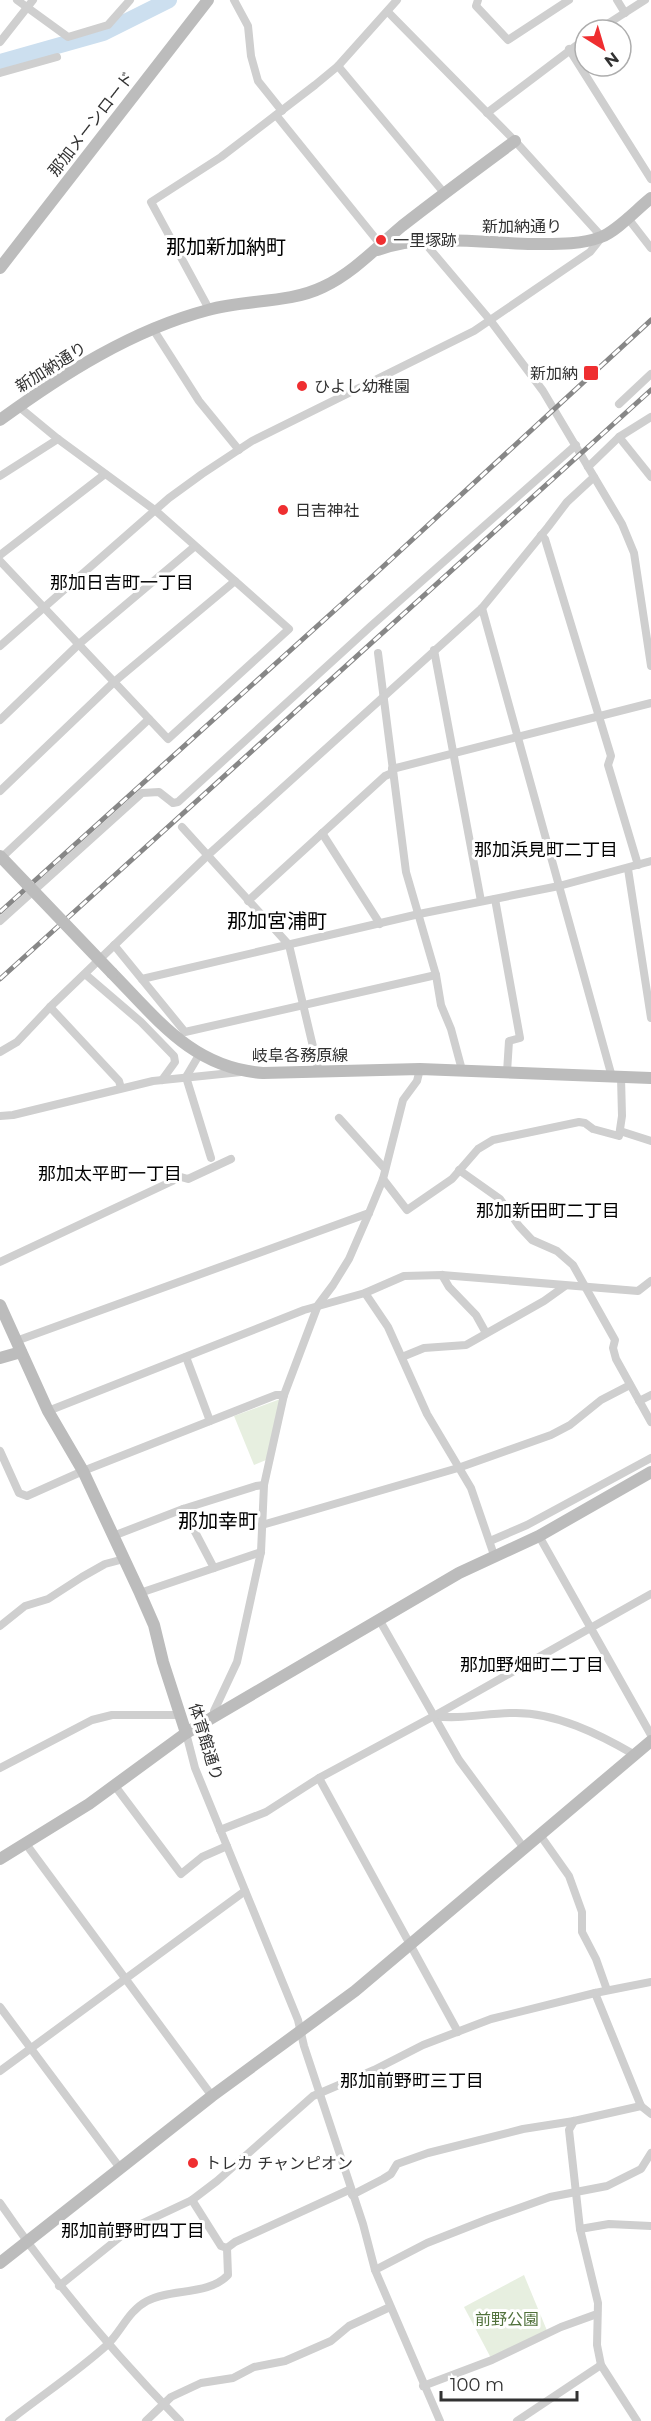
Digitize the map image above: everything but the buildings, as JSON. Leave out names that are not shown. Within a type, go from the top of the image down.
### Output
[{"type":"street","points":[[17,0],[68,37],[108,25],[130,0]]},
{"type":"street","points":[[0,42],[33,0]]},
{"type":"street","name":"那加メーンロード","points":[[0,268],[208,0]]},
{"type":"street","points":[[234,0],[248,26],[251,56],[258,81],[377,248]]},
{"type":"street","points":[[397,0],[338,66],[221,157],[151,202],[209,309],[307,294],[324,287],[515,141]]},
{"type":"street","points":[[478,0],[476,6],[508,40],[569,0]]},
{"type":"street","points":[[617,0],[625,13]]},
{"type":"street","points":[[617,18],[645,0]]},
{"type":"street","points":[[0,646],[169,498],[239,450],[314,410],[474,331],[590,252],[602,237],[515,141],[388,12]]},
{"type":"street","points":[[487,113],[573,46]]},
{"type":"street","points":[[569,49],[651,179]]},
{"type":"street","points":[[0,73],[57,57]]},
{"type":"street","points":[[338,66],[445,194]]},
{"type":"street","name":"新加納通り","points":[[377,248],[424,242],[550,244],[582,242],[602,237],[651,198]]},
{"type":"street","points":[[627,218],[651,248]]},
{"type":"street","points":[[424,242],[490,320],[543,390],[622,524],[634,554],[648,624],[651,666]]},
{"type":"street","name":"新加納通り","points":[[0,420],[82,366],[153,329],[209,309]]},
{"type":"street","points":[[153,329],[199,401],[239,450]]},
{"type":"street","points":[[619,404],[651,374]]},
{"type":"street","points":[[0,561],[168,739],[289,629],[156,511],[57,439],[18,406]]},
{"type":"street","points":[[588,467],[619,437],[651,417]]},
{"type":"street","points":[[619,437],[651,477]]},
{"type":"street","points":[[0,476],[57,439]]},
{"type":"street","points":[[0,921],[142,793],[159,792],[173,803],[178,802],[371,626],[576,445]]},
{"type":"street","points":[[0,555],[105,474]]},
{"type":"street","points":[[0,1052],[17,1042],[50,1007],[208,855],[482,608],[567,502],[594,477]]},
{"type":"street","points":[[541,535],[545,539],[611,756],[608,765],[638,865]]},
{"type":"street","points":[[0,720],[79,644],[194,547]]},
{"type":"street","points":[[0,791],[114,682],[235,581]]},
{"type":"street","points":[[383,1179],[407,1210],[442,1187],[478,1149],[493,1140],[579,1122],[593,1129],[619,1136],[620,1131],[617,1077],[537,812],[520,738],[482,608]]},
{"type":"street","points":[[434,650],[482,901]]},
{"type":"street","points":[[378,653],[406,872],[436,975],[441,1005],[451,1029],[462,1070]]},
{"type":"street","points":[[248,901],[392,771],[651,703]]},
{"type":"street","points":[[0,857],[149,719]]},
{"type":"street","points":[[182,827],[289,945],[320,1072]]},
{"type":"street","points":[[322,833],[380,924]]},
{"type":"street","name":"岐阜各務原線","points":[[0,857],[170,1032],[200,1055],[243,1072],[420,1069],[651,1078]]},
{"type":"street","points":[[142,979],[419,914],[559,886],[651,861]]},
{"type":"street","points":[[628,868],[651,1018]]},
{"type":"street","points":[[495,898],[520,1038],[509,1041],[507,1072]]},
{"type":"street","points":[[114,945],[185,1032],[436,975]]},
{"type":"street","points":[[84,974],[141,1022],[174,1056],[175,1062],[162,1080]]},
{"type":"street","points":[[50,1007],[119,1081],[121,1088]]},
{"type":"street","points":[[200,1055],[186,1077],[211,1158]]},
{"type":"street","points":[[215,1716],[214,1711],[237,1662],[261,1552],[264,1485],[284,1395],[318,1305],[349,1259],[369,1213],[383,1179],[403,1100],[417,1081],[420,1069]]},
{"type":"street","points":[[0,1116],[13,1115],[162,1080],[243,1072]]},
{"type":"street","points":[[339,1118],[385,1168]]},
{"type":"street","points":[[620,1131],[651,1141]]},
{"type":"street","points":[[0,1262],[181,1177],[188,1179],[231,1159]]},
{"type":"street","points":[[459,1170],[500,1199],[532,1240],[566,1257],[587,1287],[615,1340],[616,1359],[651,1422]]},
{"type":"street","points":[[0,1358],[19,1346],[369,1213]]},
{"type":"street","points":[[48,1411],[318,1305],[365,1293],[404,1276],[442,1275],[638,1291],[651,1281]]},
{"type":"street","points":[[442,1275],[448,1287],[476,1315],[486,1333]]},
{"type":"street","points":[[402,1358],[424,1348],[466,1345],[566,1286]]},
{"type":"street","points":[[365,1293],[388,1327],[427,1414],[471,1488],[494,1556]]},
{"type":"street","points":[[0,1626],[25,1606],[48,1599],[105,1564],[124,1559],[82,1471],[48,1411],[1,1310]]},
{"type":"street","points":[[186,1357],[210,1421]]},
{"type":"street","points":[[262,1525],[458,1468],[551,1435],[570,1425],[602,1400],[630,1385]]},
{"type":"street","points":[[0,1450],[19,1492],[27,1496],[82,1471],[276,1395],[284,1395]]},
{"type":"street","points":[[639,1401],[651,1395]]},
{"type":"street","points":[[490,1541],[527,1524],[651,1458]]},
{"type":"street","points":[[0,1859],[116,1786],[186,1732],[459,1573],[539,1536],[651,1472]]},
{"type":"street","points":[[113,1536],[183,1509],[264,1485]]},
{"type":"street","points":[[183,1509],[214,1568]]},
{"type":"street","points":[[539,1536],[651,1735]]},
{"type":"street","points":[[140,1593],[261,1552]]},
{"type":"street","name":"体育館通り","points":[[124,1559],[154,1625],[195,1768],[245,1891]]},
{"type":"street","points":[[220,1830],[266,1812],[319,1778],[651,1594]]},
{"type":"street","points":[[380,1621],[459,1760],[524,1848]]},
{"type":"street","points":[[434,1716],[449,1719],[514,1713],[545,1716],[645,1749]]},
{"type":"street","points":[[0,1768],[92,1719],[112,1715],[180,1715]]},
{"type":"street","points":[[0,2263],[212,2096],[355,1991],[645,1749]]},
{"type":"street","points":[[319,1778],[458,2032]]},
{"type":"street","points":[[116,1786],[181,1874],[202,1857],[227,1846]]},
{"type":"street","points":[[540,1835],[569,1876],[582,1912],[582,1932],[596,1959],[607,1990]]},
{"type":"street","points":[[26,1844],[212,2096]]},
{"type":"street","points":[[0,2071],[245,1891],[301,2031],[363,2224],[375,2270],[440,2421]]},
{"type":"street","points":[[59,2286],[130,2229],[192,2200],[319,2092],[374,2070],[423,2045],[491,2019],[594,1993],[651,1982]]},
{"type":"street","points":[[594,1993],[641,2106],[651,2113]]},
{"type":"street","points":[[0,2007],[120,2168]]},
{"type":"street","points":[[227,2248],[235,2242],[383,2179],[391,2174],[397,2164],[428,2153],[523,2129],[574,2121],[641,2106]]},
{"type":"street","points":[[574,2121],[569,2130],[580,2229],[598,2303],[597,2345],[601,2365],[637,2421]]},
{"type":"street","points":[[375,2270],[427,2243],[488,2219],[549,2197],[607,2186],[641,2169],[651,2152]]},
{"type":"street","points":[[192,2200],[221,2246],[227,2248]]},
{"type":"street","points":[[0,2203],[59,2286],[180,2421]]},
{"type":"street","points":[[580,2229],[609,2224],[651,2226]]},
{"type":"street","points":[[9,2421],[109,2343],[122,2323],[144,2302],[159,2296],[177,2294],[221,2282],[228,2275],[227,2248]]},
{"type":"street","points":[[146,2421],[171,2397],[201,2383],[233,2378],[254,2367],[285,2361],[312,2350],[331,2341],[363,2318],[390,2307]]},
{"type":"street","points":[[423,2386],[492,2360],[561,2327],[597,2314]]},
{"type":"street","points":[[517,2421],[601,2365]]},
{"type":"green space","points":[[283,1398],[266,1460],[254,1465],[234,1416]]},
{"type":"green space","name":"前野公園","points":[[524,2275],[548,2333],[492,2360],[464,2307]]},
{"type":"waterway","points":[[0,62],[103,33],[169,0]]},
{"type":"railway","points":[[0,912],[375,574],[651,320]]},
{"type":"railway","points":[[0,979],[651,390]]},
{"type":"place","name":"一里塚跡","points":[[381,240]]},
{"type":"place","name":"新加納","points":[[591,373]]},
{"type":"place","name":"ひよし幼稚園","points":[[302,386]]},
{"type":"place","name":"日吉神社","points":[[283,510]]},
{"type":"place","name":"トレカ チャンピオン","points":[[193,2163]]},
{"type":"district","name":"那加新加納町","points":[[226,247]]},
{"type":"district","name":"那加日吉町一丁目","points":[[122,583]]},
{"type":"district","name":"那加浜見町二丁目","points":[[546,850]]},
{"type":"district","name":"那加宮浦町","points":[[277,921]]},
{"type":"district","name":"那加太平町一丁目","points":[[110,1174]]},
{"type":"district","name":"那加新田町二丁目","points":[[548,1211]]},
{"type":"district","name":"那加幸町","points":[[218,1521]]},
{"type":"district","name":"那加野畑町二丁目","points":[[532,1665]]},
{"type":"district","name":"那加前野町三丁目","points":[[412,2081]]},
{"type":"district","name":"那加前野町四丁目","points":[[133,2231]]}]
